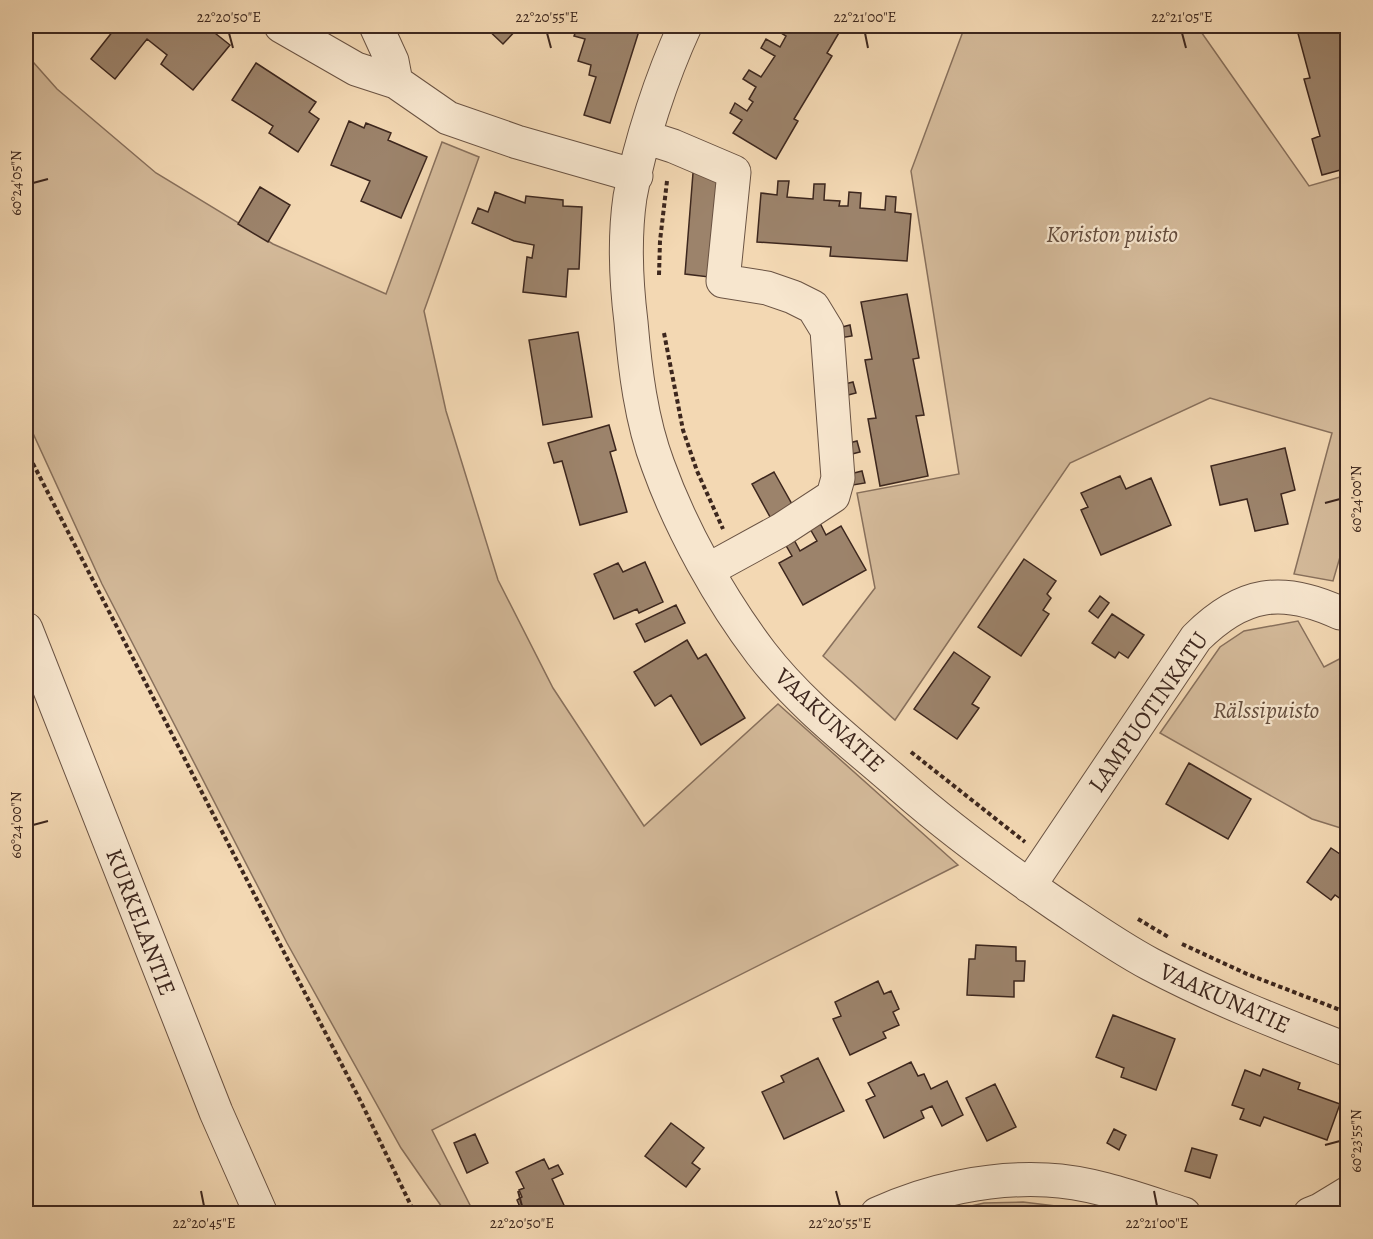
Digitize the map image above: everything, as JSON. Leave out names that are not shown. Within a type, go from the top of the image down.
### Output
[{"type":"street","points":[[281,26],[356,69],[396,82],[440,112],[466,125],[636,176]]},
{"type":"street","points":[[376,26],[392,61],[396,82]]},
{"type":"street","name":"VAAKUNATIE","points":[[685,26],[659,141],[636,176],[630,198],[627,288],[637,374],[657,462],[686,530],[722,563],[734,614],[761,654],[794,691],[830,725],[974,847],[1099,934],[1167,973],[1251,1012],[1347,1050]]},
{"type":"street","points":[[659,141],[734,172],[723,281],[767,288],[793,297],[813,307],[827,330],[838,478],[833,496],[781,530],[722,563]]},
{"type":"street","name":"LAMPUOTINKATU","points":[[1029,886],[1196,638],[1212,622],[1229,610],[1248,602],[1273,597],[1299,598],[1340,613]]},
{"type":"street","name":"KURKELANTIE","points":[[26,629],[212,1101],[261,1214]]},
{"type":"street","points":[[878,1214],[959,1187],[1005,1180],[1048,1180],[1094,1188],[1184,1214]]},
{"type":"street","points":[[1310,1214],[1347,1193]]},
{"type":"path","points":[[659,141],[659,286]]},
{"type":"path","points":[[664,332],[683,430],[697,471],[722,563]]},
{"type":"path","points":[[26,450],[362,1104],[415,1214]]},
{"type":"path","points":[[910,751],[1047,859]]},
{"type":"path","points":[[1128,914],[1176,941],[1248,974],[1347,1013]]},
{"type":"green space","name":"Koriston puisto","points":[[965,26],[1197,26],[1309,186],[1347,175],[1347,533],[1333,581],[1294,574],[1332,433],[1210,398],[1070,463],[895,720],[823,656],[875,588],[857,493],[959,474],[911,171]]},
{"type":"green space","points":[[26,54],[57,89],[156,173],[273,244],[386,294],[442,142],[479,157],[424,311],[446,411],[498,580],[553,688],[644,826],[778,704],[958,865],[432,1130],[474,1213],[446,1213],[401,1148],[287,943],[102,584],[26,418]]},
{"type":"green space","name":"Rälssipuisto","points":[[1298,621],[1324,667],[1347,655],[1347,830],[1312,819],[1160,733],[1220,647],[1244,631]]},
{"type":"green space","points":[[1023,1202],[1093,1213],[941,1213],[984,1203]]},
{"type":"building","points":[[117,26],[206,26],[230,45],[193,90],[161,64],[167,55],[147,39],[115,79],[91,59]]},
{"type":"building","points":[[484,26],[520,26],[503,44]]},
{"type":"building","points":[[578,26],[622,26],[639,31],[610,123],[584,115],[596,77],[589,75],[591,65],[578,61],[585,39],[574,36]]},
{"type":"building","points":[[785,26],[843,26],[827,53],[832,56],[794,119],[798,121],[776,159],[733,133],[742,120],[730,113],[735,103],[747,111],[753,102],[749,99],[756,87],[743,79],[749,70],[761,77],[775,56],[761,48],[766,39],[780,47],[786,36],[781,33]]},
{"type":"building","points":[[1296,26],[1348,26],[1348,168],[1322,175],[1312,139],[1320,136],[1304,79],[1310,78]]},
{"type":"building","points":[[256,63],[316,102],[309,112],[319,119],[298,152],[269,133],[273,126],[232,100]]},
{"type":"building","points":[[349,121],[364,128],[366,123],[391,133],[388,140],[427,157],[401,218],[361,201],[370,181],[331,165]]},
{"type":"building","points":[[693,173],[718,176],[709,277],[685,274]]},
{"type":"building","points":[[778,181],[789,181],[787,197],[813,199],[814,184],[825,184],[824,200],[840,201],[839,206],[848,206],[849,192],[861,193],[860,208],[885,210],[886,196],[896,197],[895,212],[911,214],[907,261],[830,256],[831,247],[757,242],[761,193],[777,195]]},
{"type":"building","points":[[260,187],[290,205],[268,242],[238,224]]},
{"type":"building","points":[[495,192],[525,203],[526,196],[563,200],[563,206],[582,207],[579,269],[568,269],[566,297],[523,292],[527,257],[532,258],[534,245],[514,241],[472,223],[478,208],[488,212]]},
{"type":"building","points":[[907,294],[919,358],[913,359],[924,415],[916,416],[928,476],[880,486],[868,419],[876,418],[865,360],[872,359],[861,302]]},
{"type":"building","points":[[850,325],[852,336],[840,338],[838,328]]},
{"type":"building","points":[[578,332],[592,417],[543,425],[529,340]]},
{"type":"building","points":[[853,382],[856,393],[844,396],[841,385]]},
{"type":"building","points":[[609,425],[616,450],[610,452],[627,512],[580,525],[562,461],[554,463],[548,443]]},
{"type":"building","points":[[857,441],[860,452],[848,455],[845,444]]},
{"type":"building","points":[[1285,448],[1295,490],[1281,494],[1288,524],[1255,531],[1247,499],[1220,505],[1211,466]]},
{"type":"building","points":[[862,471],[865,483],[853,485],[850,474]]},
{"type":"building","points":[[774,472],[797,513],[775,526],[752,484]]},
{"type":"building","points":[[1120,476],[1126,489],[1151,478],[1171,525],[1101,555],[1081,510],[1088,507],[1081,493]]},
{"type":"building","points":[[819,521],[826,535],[841,526],[866,570],[803,605],[779,563],[792,556],[784,542],[793,538],[800,551],[817,541],[809,527]]},
{"type":"building","points":[[1024,559],[1056,581],[1047,594],[1051,598],[1043,610],[1049,614],[1021,656],[978,627]]},
{"type":"building","points":[[645,562],[663,602],[639,613],[637,609],[614,619],[594,574],[618,563],[623,572]]},
{"type":"building","points":[[1100,596],[1109,603],[1098,618],[1089,611]]},
{"type":"building","points":[[676,605],[685,623],[645,642],[636,624]]},
{"type":"building","points":[[1112,614],[1144,635],[1128,658],[1119,652],[1115,658],[1092,643]]},
{"type":"building","points":[[687,640],[698,659],[706,654],[745,718],[701,745],[671,695],[655,706],[634,672]]},
{"type":"building","points":[[954,652],[990,677],[972,704],[979,708],[957,739],[914,709]]},
{"type":"building","points":[[1189,763],[1251,799],[1228,839],[1166,804]]},
{"type":"building","points":[[1331,848],[1343,856],[1346,851],[1348,852],[1348,904],[1335,895],[1331,900],[1307,882]]},
{"type":"building","points":[[976,945],[1016,947],[1016,961],[1025,961],[1024,981],[1014,981],[1014,997],[967,995],[969,959],[975,959]]},
{"type":"building","points":[[878,981],[884,994],[891,991],[899,1009],[893,1012],[899,1025],[883,1032],[886,1038],[850,1055],[833,1019],[841,1016],[835,1002]]},
{"type":"building","points":[[1113,1015],[1175,1039],[1156,1090],[1121,1077],[1124,1068],[1096,1057]]},
{"type":"building","points":[[818,1058],[844,1111],[784,1139],[762,1092],[784,1082],[781,1076]]},
{"type":"building","points":[[911,1062],[918,1076],[924,1074],[931,1089],[947,1081],[963,1115],[942,1126],[932,1106],[921,1111],[924,1118],[884,1138],[866,1100],[875,1096],[868,1083]]},
{"type":"building","points":[[1263,1069],[1300,1083],[1298,1089],[1340,1104],[1327,1140],[1264,1117],[1260,1126],[1240,1119],[1244,1109],[1232,1105],[1245,1070],[1260,1076]]},
{"type":"building","points":[[995,1084],[1016,1127],[987,1141],[966,1098]]},
{"type":"building","points":[[671,1123],[704,1148],[692,1163],[700,1169],[686,1187],[645,1156]]},
{"type":"building","points":[[1114,1129],[1126,1135],[1119,1150],[1107,1143]]},
{"type":"building","points":[[475,1134],[488,1163],[467,1173],[454,1143]]},
{"type":"building","points":[[1192,1148],[1217,1155],[1210,1178],[1185,1171]]},
{"type":"building","points":[[544,1159],[549,1169],[558,1165],[563,1174],[552,1179],[568,1214],[523,1214],[517,1200],[522,1197],[519,1190],[524,1188],[516,1172]]}]
